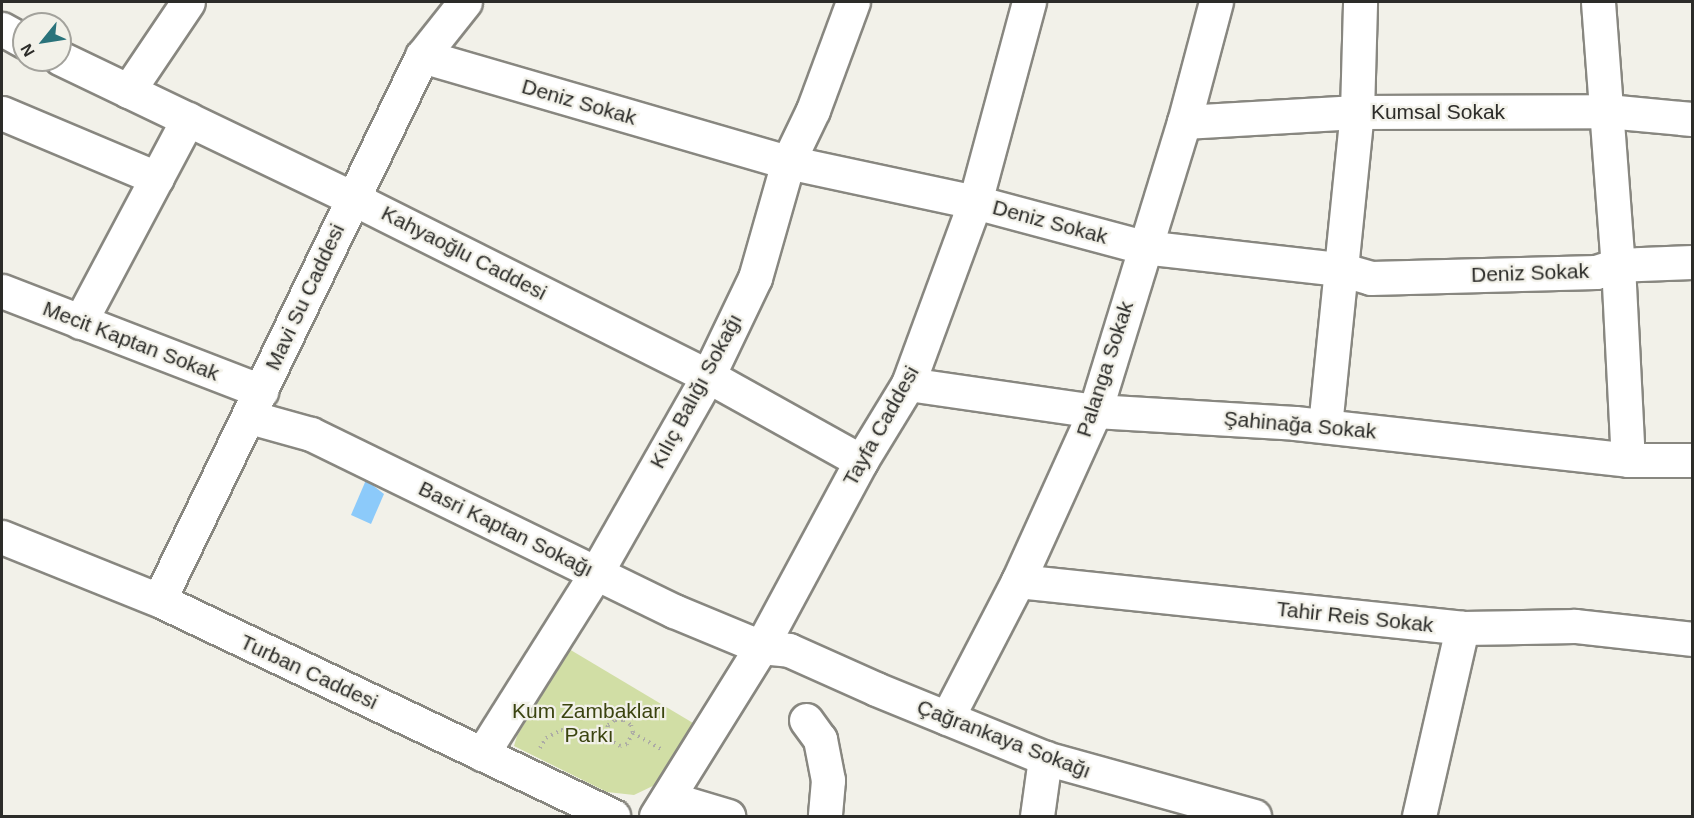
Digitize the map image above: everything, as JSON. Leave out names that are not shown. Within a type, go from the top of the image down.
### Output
[{"type":"street","points":[[128,91],[188,2]]},
{"type":"street","name":"Mavi Su Caddesi","points":[[159,600],[422,56],[465,2]]},
{"type":"street","name":"Kılıç Balığı Sokağı","points":[[482,754],[596,573],[708,376],[755,278],[788,162],[813,110],[853,2]]},
{"type":"street","name":"Tayfa Caddesi","points":[[662,807],[761,647],[861,461],[908,384],[975,202],[1029,2]]},
{"type":"street","name":"Palanga Sokak","points":[[947,718],[1018,581],[1095,411],[1143,247],[1184,122],[1216,2]]},
{"type":"street","points":[[1324,426],[1357,112],[1360,2]]},
{"type":"street","points":[[1598,2],[1618,265],[1628,460]]},
{"type":"street","name":"Deniz Sokak","points":[[422,56],[788,162],[975,202],[1143,247],[1340,269],[1371,278],[1596,272],[1618,265],[1692,262]]},
{"type":"street","name":"Kahyaoğlu Caddesi","points":[[72,64],[352,198],[708,376],[861,461]]},
{"type":"street","name":"Kumsal Sokak","points":[[1184,122],[1357,112],[1607,111],[1692,119]]},
{"type":"street","points":[[2,113],[157,178]]},
{"type":"street","points":[[80,322],[188,120]]},
{"type":"street","name":"Mecit Kaptan Sokak","points":[[2,291],[80,322],[255,404]]},
{"type":"street","name":"Şahinağa Sokak","points":[[908,384],[1095,411],[1324,426],[1628,460],[1692,460]]},
{"type":"street","name":"Basri Kaptan Sokağı","points":[[255,404],[310,434],[674,611],[761,647]]},
{"type":"street","name":"Turban Caddesi","points":[[2,537],[159,600],[613,816]]},
{"type":"street","name":"Tahir Reis Sokak","points":[[1018,581],[1462,628],[1575,626],[1692,639]]},
{"type":"street","points":[[1419,816],[1462,628]]},
{"type":"street","name":"Çağrankaya Sokağı","points":[[761,647],[789,650],[1045,758],[1254,816]]},
{"type":"street","points":[[806,720],[820,739],[828,780],[825,816]]},
{"type":"street","points":[[1037,816],[1045,758]]},
{"type":"street","points":[[662,807],[728,816]]},
{"type":"path","points":[[615,720],[624,720],[631,724],[633,733],[627,744],[620,746],[608,739],[606,733],[608,725],[615,720]]},
{"type":"path","points":[[527,776],[534,756],[546,738],[561,730],[606,733]]},
{"type":"green space","name":"Kum Zambakları Parkı","points":[[569,649],[693,723],[659,783],[634,795],[607,792],[514,746],[517,736]]},
{"type":"water","points":[[366,480],[384,494],[371,524],[351,515]]}]
